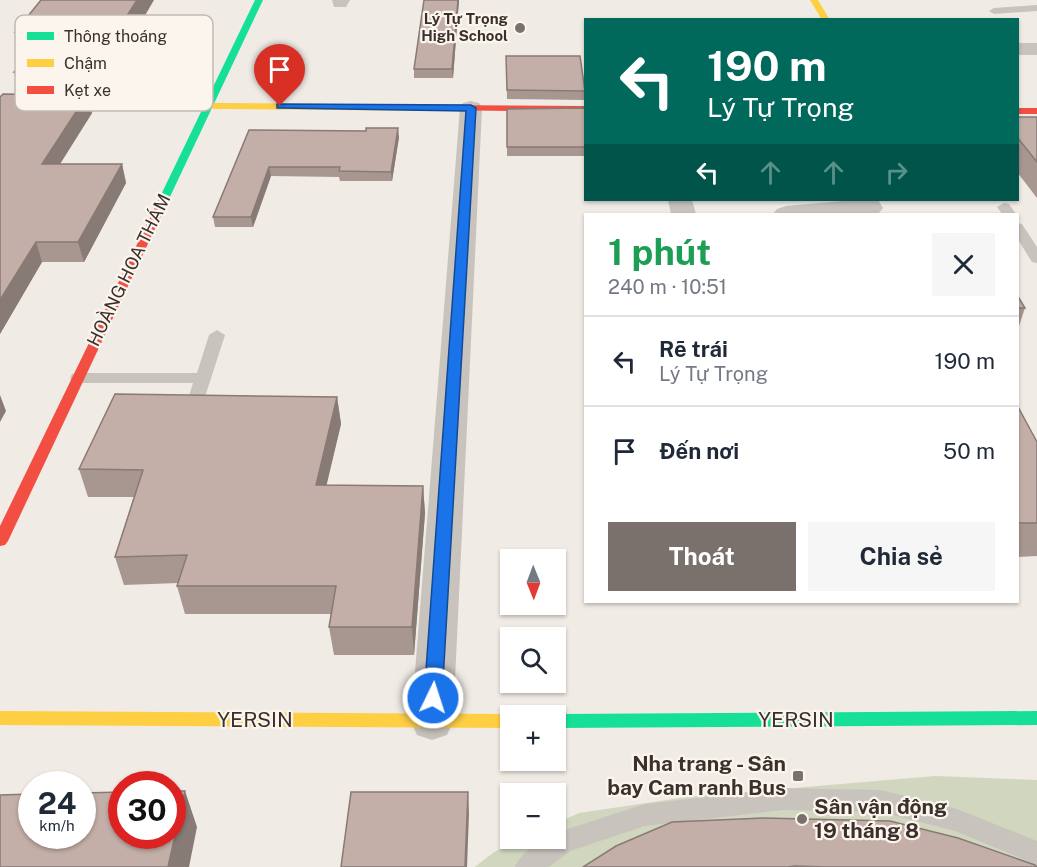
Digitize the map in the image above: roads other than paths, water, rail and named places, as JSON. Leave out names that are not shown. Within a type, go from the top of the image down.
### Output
[{"type":"street","name":"HOÀNG HOA THÁM","points":[[213,95],[259,0]]},
{"type":"street","points":[[814,0],[825,18]]},
{"type":"street","points":[[1019,49],[1037,49]]},
{"type":"street","points":[[0,104],[15,104]]},
{"type":"street","points":[[213,105],[584,109]]},
{"type":"street","points":[[432,722],[471,108]]},
{"type":"street","name":"HOÀNG HOA THÁM","points":[[0,541],[205,111]]},
{"type":"street","points":[[1019,111],[1037,111]]},
{"type":"street","points":[[800,213],[870,208],[866,201]]},
{"type":"street","name":"YERSIN","points":[[0,718],[500,721]]},
{"type":"street","name":"YERSIN","points":[[566,721],[1037,718]]},
{"type":"lane","points":[[994,11],[1037,8]]},
{"type":"lane","points":[[1019,230],[1037,259]]},
{"type":"lane","points":[[196,402],[217,335]]},
{"type":"lane","points":[[78,378],[204,378]]},
{"type":"lane","points":[[528,867],[562,842],[645,815],[783,799],[881,801],[957,819],[1037,853]]},
{"type":"place","name":"Lý Tự Trọng High School","points":[[520,28]]},
{"type":"place","name":"Nha trang - Sân bay Cam ranh Bus","points":[[798,776]]},
{"type":"place","name":"Sân vận động 19 tháng 8","points":[[802,819]]}]
